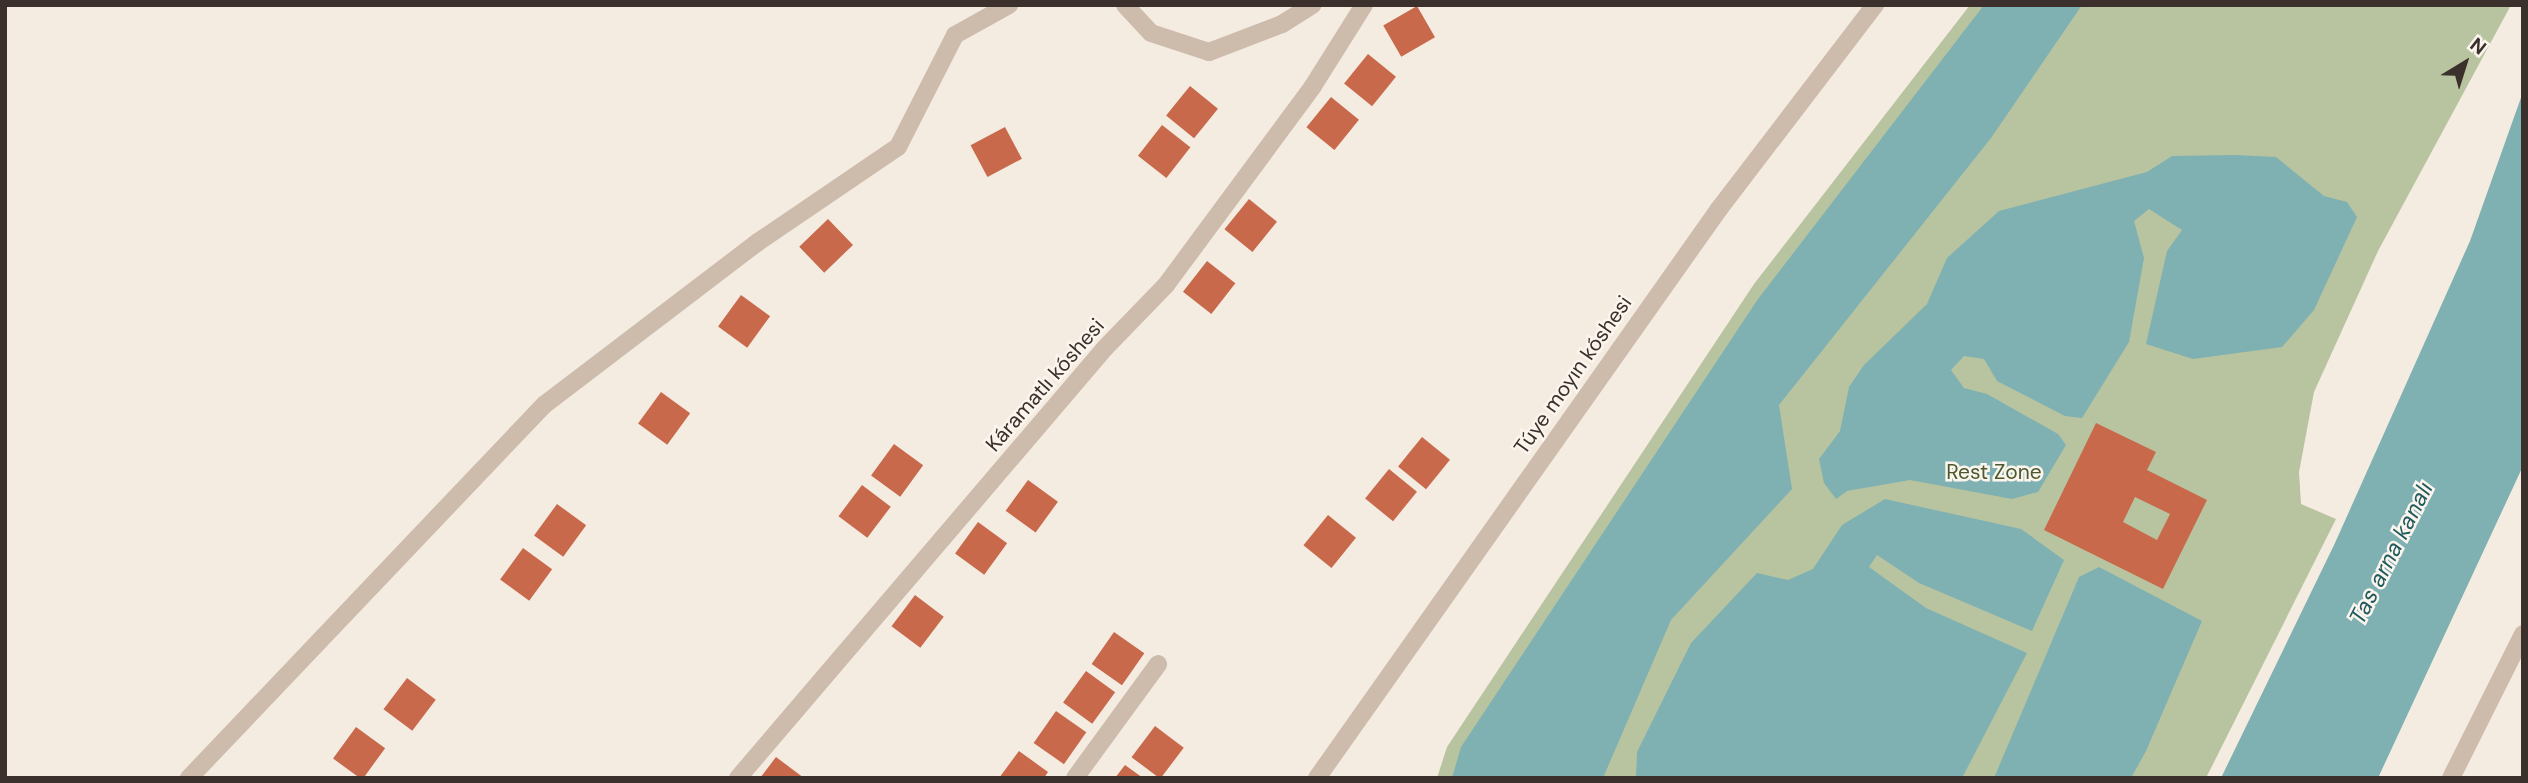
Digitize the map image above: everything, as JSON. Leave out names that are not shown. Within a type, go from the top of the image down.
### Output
[{"type":"street","points":[[189,778],[544,405],[758,242],[898,146],[955,35],[1009,5]]},
{"type":"street","points":[[1125,5],[1151,33],[1209,52],[1282,23],[1313,5]]},
{"type":"street","name":"Káramatlı kóshesi","points":[[738,778],[1105,348],[1166,285],[1313,86],[1364,5]]},
{"type":"street","name":"Túye moyın kóshesi","points":[[1317,778],[1719,209],[1875,5]]},
{"type":"street","points":[[2451,778],[2523,634]]},
{"type":"street","points":[[1075,778],[1158,664]]},
{"type":"green space","name":"Rest Zone","points":[[1970,5],[2511,5],[2378,251],[2314,392],[2299,472],[2301,504],[2336,519],[2206,778],[1437,778],[1447,747],[1754,284]]},
{"type":"water","points":[[1984,5],[2082,5],[1991,138],[1779,405],[1792,489],[1671,620],[1603,778],[1452,778],[1461,747],[1758,299]]},
{"type":"water","name":"Tas arna kanalı","points":[[2523,92],[2523,466],[2378,778],[2221,778],[2335,543],[2470,241]]},
{"type":"water","points":[[2172,156],[2276,157],[2324,196],[2347,202],[2357,217],[2314,310],[2282,347],[2193,359],[2146,344],[2167,251],[2182,230],[2149,209],[2134,221],[2144,258],[2129,342],[2082,418],[2065,416],[1997,381],[1984,359],[1964,356],[1951,370],[1964,388],[1987,394],[2058,434],[2066,445],[2038,492],[2012,499],[1910,480],[1847,491],[1836,499],[1824,483],[1819,459],[1840,431],[1849,387],[1864,365],[1927,304],[1947,258],[1999,211],[2147,172]]},
{"type":"water","points":[[1885,499],[2021,529],[2064,560],[2032,631],[1919,583],[1877,555],[1869,567],[1926,608],[2027,653],[1962,778],[1636,778],[1637,752],[1691,643],[1757,573],[1788,580],[1813,569],[1842,525]]},
{"type":"water","points":[[2099,567],[2202,621],[2146,751],[2131,778],[1994,778],[2079,577]]},
{"type":"building","points":[[1417,6],[1435,37],[1401,57],[1383,26]]},
{"type":"building","points":[[1368,54],[1396,77],[1372,106],[1344,84]]},
{"type":"building","points":[[1190,86],[1218,109],[1194,138],[1166,116]]},
{"type":"building","points":[[1331,97],[1359,120],[1334,150],[1306,127]]},
{"type":"building","points":[[1162,125],[1190,147],[1166,178],[1138,156]]},
{"type":"building","points":[[1005,127],[1022,159],[987,177],[971,145]]},
{"type":"building","points":[[1249,199],[1277,222],[1252,252],[1224,229]]},
{"type":"building","points":[[828,219],[853,245],[824,273],[799,247]]},
{"type":"building","points":[[1207,261],[1235,283],[1211,314],[1183,292]]},
{"type":"building","points":[[741,295],[770,316],[747,348],[718,327]]},
{"type":"building","points":[[661,392],[690,413],[667,445],[638,424]]},
{"type":"building","points":[[2096,423],[2156,452],[2147,470],[2207,500],[2163,589],[2044,530]],"holes":[[[2135,497],[2170,514],[2157,540],[2123,522]]]},
{"type":"building","points":[[1422,437],[1450,460],[1426,489],[1398,467]]},
{"type":"building","points":[[894,444],[923,465],[900,497],[871,476]]},
{"type":"building","points":[[1389,469],[1417,492],[1393,521],[1365,499]]},
{"type":"building","points":[[1028,480],[1058,502],[1036,532],[1006,511]]},
{"type":"building","points":[[862,485],[891,507],[867,538],[839,516]]},
{"type":"building","points":[[557,504],[586,525],[563,557],[534,536]]},
{"type":"building","points":[[1328,515],[1356,538],[1331,568],[1303,545]]},
{"type":"building","points":[[978,522],[1007,543],[984,575],[955,554]]},
{"type":"building","points":[[523,548],[552,569],[529,601],[500,580]]},
{"type":"building","points":[[915,595],[944,617],[920,648],[892,626]]},
{"type":"building","points":[[1114,632],[1144,653],[1122,685],[1092,664]]},
{"type":"building","points":[[1086,671],[1115,692],[1092,724],[1063,703]]},
{"type":"building","points":[[407,678],[436,700],[412,731],[384,709]]},
{"type":"building","points":[[1056,711],[1086,732],[1064,764],[1034,743]]},
{"type":"building","points":[[1155,726],[1184,748],[1161,778],[1132,757]]},
{"type":"building","points":[[356,727],[385,748],[363,778],[333,759]]},
{"type":"building","points":[[1019,751],[1048,772],[1044,778],[999,778]]},
{"type":"building","points":[[776,757],[804,778],[760,778]]},
{"type":"building","points":[[1125,765],[1143,778],[1115,778]]}]
